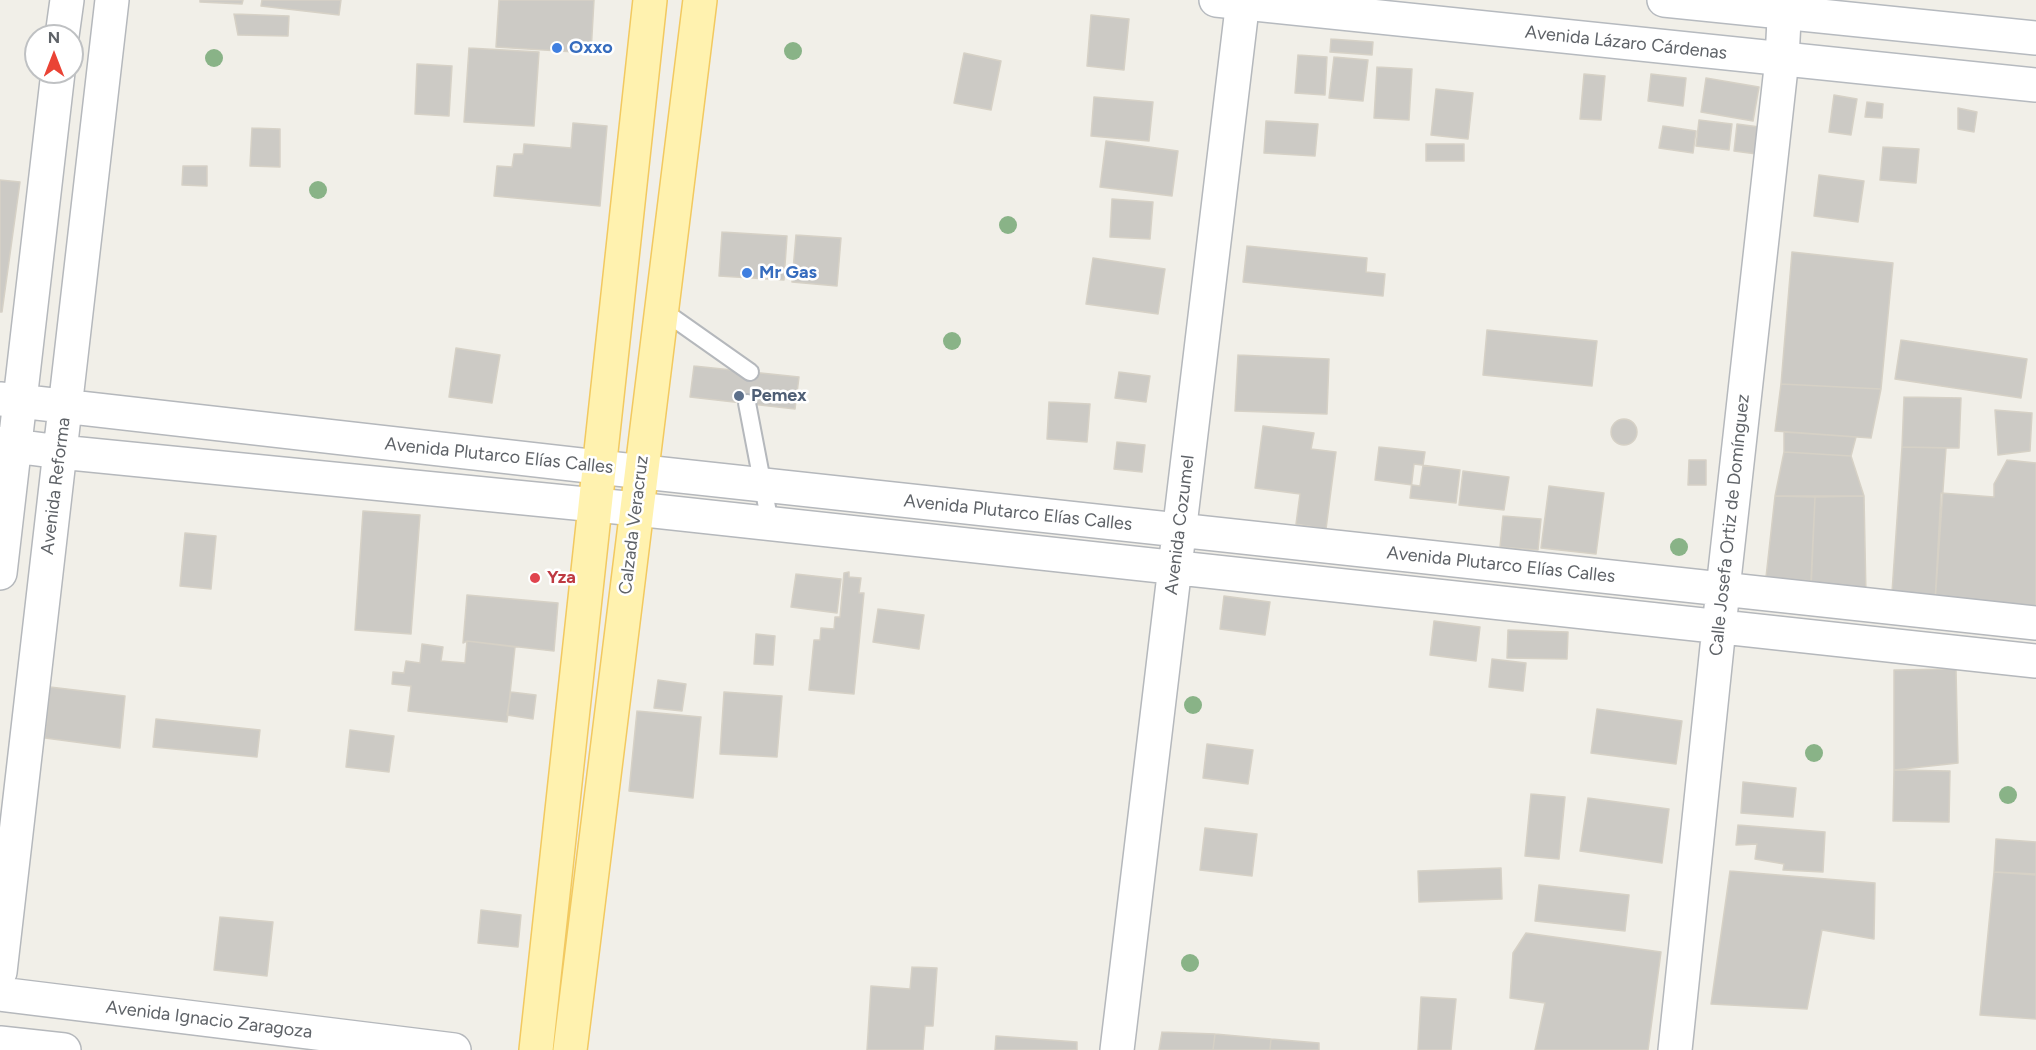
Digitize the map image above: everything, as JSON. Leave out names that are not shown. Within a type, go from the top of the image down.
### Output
[{"type":"main road","points":[[536,1050],[650,0]]},
{"type":"main road","name":"Calzada Veracruz","points":[[570,1050],[700,0]]},
{"type":"street","points":[[63,24],[66,0]]},
{"type":"street","name":"Avenida Reforma","points":[[0,972],[112,0]]},
{"type":"street","points":[[1664,0],[1784,6],[2036,38]]},
{"type":"street","name":"Avenida Lázaro Cárdenas","points":[[1234,1],[2036,86]]},
{"type":"street","name":"Avenida Cozumel","points":[[1118,1050],[1180,530],[1234,1]]},
{"type":"street","name":"Calle Josefa Ortiz de Domínguez","points":[[1675,1050],[1782,59],[1784,6]]},
{"type":"street","points":[[0,573],[10,400],[56,84]]},
{"type":"street","name":"Avenida Plutarco Elías Calles","points":[[10,400],[640,472],[2036,623]]},
{"type":"street","name":"Avenida Plutarco Elías Calles","points":[[7,445],[770,523],[2036,661]]},
{"type":"street","name":"Avenida Ignacio Zaragoza","points":[[0,994],[454,1050]]},
{"type":"street","points":[[0,1043],[64,1050]]},
{"type":"lane","points":[[662,310],[750,372]]},
{"type":"lane","points":[[747,403],[770,523]]},
{"type":"building","points":[[200,0],[243,0],[242,4],[200,2]]},
{"type":"building","points":[[262,0],[341,0],[339,15],[261,6]]},
{"type":"building","points":[[499,0],[594,0],[591,53],[496,47]]},
{"type":"building","points":[[234,14],[289,16],[288,36],[238,35]]},
{"type":"building","points":[[1091,15],[1129,19],[1124,70],[1087,66]]},
{"type":"building","points":[[1331,39],[1373,42],[1372,55],[1330,52]]},
{"type":"building","points":[[469,48],[539,52],[534,126],[464,122]]},
{"type":"building","points":[[964,53],[1001,61],[991,110],[954,103]]},
{"type":"building","points":[[1298,55],[1327,57],[1325,95],[1295,93]]},
{"type":"building","points":[[1334,57],[1368,60],[1363,101],[1329,98]]},
{"type":"building","points":[[417,64],[452,66],[449,116],[415,114]]},
{"type":"building","points":[[1377,67],[1412,69],[1409,120],[1374,118]]},
{"type":"building","points":[[1584,74],[1605,76],[1601,120],[1580,119]]},
{"type":"building","points":[[1651,74],[1686,78],[1683,106],[1648,101]]},
{"type":"building","points":[[1706,78],[1759,87],[1753,121],[1701,112]]},
{"type":"building","points":[[1436,89],[1473,93],[1468,139],[1431,135]]},
{"type":"building","points":[[1834,95],[1857,99],[1851,135],[1829,132]]},
{"type":"building","points":[[1094,97],[1153,102],[1149,141],[1091,136]]},
{"type":"building","points":[[1867,102],[1883,104],[1882,118],[1865,117]]},
{"type":"building","points":[[1958,108],[1977,112],[1974,132],[1958,129]]},
{"type":"building","points":[[1699,120],[1732,124],[1729,150],[1696,146]]},
{"type":"building","points":[[1266,121],[1318,124],[1315,156],[1264,153]]},
{"type":"building","points":[[573,123],[607,126],[600,206],[494,196],[497,166],[512,167],[514,154],[523,154],[524,144],[571,148]]},
{"type":"building","points":[[1737,124],[1767,128],[1764,155],[1734,151]]},
{"type":"building","points":[[1663,126],[1696,131],[1693,153],[1659,148]]},
{"type":"building","points":[[252,128],[280,129],[280,167],[250,166]]},
{"type":"building","points":[[1106,141],[1178,151],[1172,196],[1100,187]]},
{"type":"building","points":[[1426,144],[1464,144],[1464,161],[1426,161]]},
{"type":"building","points":[[1883,147],[1919,149],[1916,183],[1880,180]]},
{"type":"building","points":[[183,166],[207,166],[207,186],[182,185]]},
{"type":"building","points":[[1819,175],[1864,181],[1858,222],[1814,216]]},
{"type":"building","points":[[0,180],[20,182],[2,312],[0,312]]},
{"type":"building","points":[[1112,199],[1153,202],[1150,239],[1110,237]]},
{"type":"building","points":[[722,232],[787,236],[784,280],[719,276]]},
{"type":"building","points":[[796,235],[841,238],[837,286],[792,282]]},
{"type":"building","points":[[1247,246],[1367,258],[1366,272],[1385,274],[1383,296],[1243,282]]},
{"type":"building","points":[[1792,252],[1893,263],[1881,389],[1781,384]]},
{"type":"building","points":[[1093,258],[1165,269],[1158,314],[1086,304]]},
{"type":"building","points":[[1487,330],[1597,341],[1592,386],[1483,375]]},
{"type":"building","points":[[1901,340],[2027,359],[2021,398],[1895,379]]},
{"type":"building","points":[[456,348],[500,355],[492,403],[449,397]]},
{"type":"building","points":[[1238,355],[1329,359],[1327,414],[1235,411]]},
{"type":"building","points":[[694,366],[799,377],[795,409],[690,397]]},
{"type":"building","points":[[1119,372],[1150,376],[1146,402],[1115,398]]},
{"type":"building","points":[[1781,384],[1881,389],[1871,438],[1775,431]]},
{"type":"building","points":[[1904,397],[1961,398],[1959,448],[1902,447]]},
{"type":"building","points":[[1049,402],[1090,404],[1087,442],[1047,439]]},
{"type":"building","points":[[1995,410],[2032,413],[2030,451],[1998,455]]},
{"type":"building","points":[[1624,419],[1633,423],[1637,432],[1633,441],[1624,445],[1615,441],[1611,432],[1615,423]]},
{"type":"building","points":[[1263,426],[1314,433],[1311,449],[1336,452],[1326,529],[1296,524],[1300,494],[1255,488]]},
{"type":"building","points":[[1784,432],[1856,437],[1851,456],[1784,452]]},
{"type":"building","points":[[1117,442],[1145,445],[1142,472],[1114,469]]},
{"type":"building","points":[[1379,447],[1425,452],[1420,486],[1375,480]]},
{"type":"building","points":[[1902,447],[1946,448],[1935,602],[1892,592]]},
{"type":"building","points":[[1784,452],[1851,456],[1864,496],[1775,496]]},
{"type":"building","points":[[1689,460],[1706,460],[1706,485],[1688,485]]},
{"type":"building","points":[[2007,460],[2036,463],[2036,612],[1935,602],[1941,493],[1994,497],[1994,484]]},
{"type":"building","points":[[1414,464],[1460,470],[1456,503],[1410,498]]},
{"type":"building","points":[[1463,471],[1509,477],[1504,510],[1459,505]]},
{"type":"building","points":[[1549,486],[1604,493],[1596,554],[1541,548]]},
{"type":"building","points":[[1775,496],[1815,497],[1811,581],[1766,577]]},
{"type":"building","points":[[1864,496],[1866,596],[1811,590],[1815,497]]},
{"type":"building","points":[[363,511],[420,515],[411,634],[355,630]]},
{"type":"building","points":[[1503,516],[1541,519],[1538,550],[1500,547]]},
{"type":"building","points":[[185,533],[216,536],[211,589],[180,586]]},
{"type":"building","points":[[849,572],[849,577],[861,578],[859,593],[864,593],[854,694],[809,690],[814,640],[820,640],[821,628],[834,629],[835,617],[840,617],[844,573]]},
{"type":"building","points":[[796,574],[841,579],[837,613],[791,607]]},
{"type":"building","points":[[467,595],[558,603],[554,651],[467,641],[463,643]]},
{"type":"building","points":[[1224,596],[1270,602],[1265,635],[1220,629]]},
{"type":"building","points":[[878,609],[924,615],[919,649],[873,642]]},
{"type":"building","points":[[1434,621],[1480,627],[1476,661],[1430,655]]},
{"type":"building","points":[[1508,630],[1568,632],[1567,659],[1507,658]]},
{"type":"building","points":[[756,634],[775,636],[773,665],[754,664]]},
{"type":"building","points":[[467,641],[515,647],[507,722],[408,711],[411,686],[392,684],[393,672],[404,673],[406,661],[420,663],[422,644],[443,647],[441,661],[465,663]]},
{"type":"building","points":[[1492,659],[1526,663],[1523,691],[1489,687]]},
{"type":"building","points":[[1956,669],[1958,763],[1894,770],[1894,670]]},
{"type":"building","points":[[658,680],[686,684],[682,711],[654,708]]},
{"type":"building","points":[[50,687],[125,696],[120,748],[45,738]]},
{"type":"building","points":[[511,692],[536,695],[533,719],[507,715]]},
{"type":"building","points":[[724,692],[782,696],[777,757],[720,754]]},
{"type":"building","points":[[1597,709],[1682,721],[1676,764],[1591,753]]},
{"type":"building","points":[[637,711],[701,717],[693,798],[629,791]]},
{"type":"building","points":[[156,719],[260,730],[257,757],[153,747]]},
{"type":"building","points":[[350,730],[394,736],[389,772],[346,767]]},
{"type":"building","points":[[1207,744],[1253,750],[1248,784],[1203,778]]},
{"type":"building","points":[[1894,770],[1950,771],[1949,822],[1893,821]]},
{"type":"building","points":[[1743,782],[1796,788],[1793,817],[1741,813]]},
{"type":"building","points":[[1531,794],[1565,797],[1559,859],[1525,856]]},
{"type":"building","points":[[1588,798],[1669,809],[1662,863],[1580,851]]},
{"type":"building","points":[[1738,825],[1825,832],[1823,872],[1783,870],[1784,864],[1755,859],[1757,844],[1736,845]]},
{"type":"building","points":[[1205,828],[1257,834],[1252,876],[1200,870]]},
{"type":"building","points":[[1996,839],[2036,842],[2036,875],[1994,872]]},
{"type":"building","points":[[1501,868],[1502,899],[1419,902],[1418,871]]},
{"type":"building","points":[[1730,871],[1875,883],[1874,939],[1822,930],[1807,1009],[1711,1004]]},
{"type":"building","points":[[1994,872],[2036,874],[2036,1019],[1980,1015]]},
{"type":"building","points":[[1539,885],[1629,895],[1625,931],[1535,921]]},
{"type":"building","points":[[481,910],[521,915],[518,947],[478,943]]},
{"type":"building","points":[[220,917],[273,922],[267,976],[214,970]]},
{"type":"building","points":[[1526,933],[1661,952],[1648,1050],[1535,1050],[1545,1003],[1510,998],[1513,953]]},
{"type":"building","points":[[912,967],[937,968],[933,1026],[925,1026],[923,1050],[867,1050],[871,986],[910,989]]},
{"type":"building","points":[[1421,997],[1456,999],[1451,1050],[1418,1050]]},
{"type":"building","points":[[1162,1032],[1215,1034],[1213,1050],[1159,1050]]},
{"type":"building","points":[[1215,1034],[1271,1039],[1270,1050],[1213,1050]]},
{"type":"building","points":[[996,1036],[1077,1042],[1077,1050],[995,1050]]},
{"type":"building","points":[[1271,1039],[1319,1043],[1319,1050],[1270,1050]]},
{"type":"place","name":"Oxxo","points":[[557,48]]},
{"type":"place","name":"Mr Gas","points":[[747,273]]},
{"type":"place","name":"Pemex","points":[[739,396]]},
{"type":"place","name":"Yza","points":[[535,578]]}]
